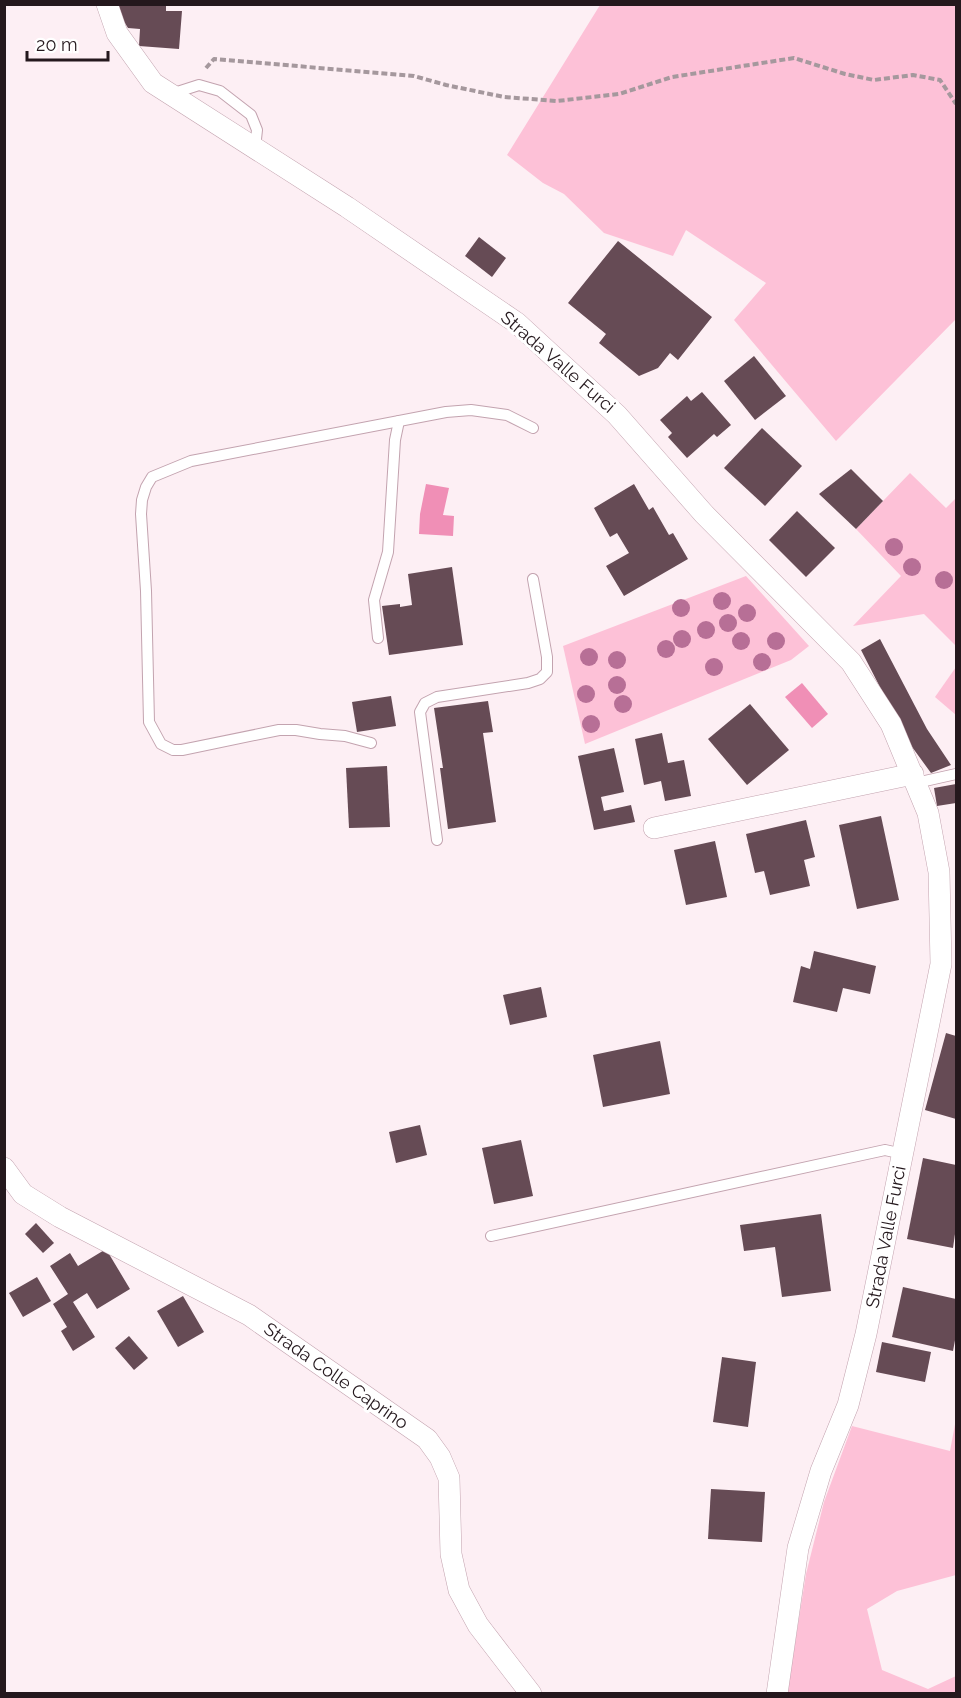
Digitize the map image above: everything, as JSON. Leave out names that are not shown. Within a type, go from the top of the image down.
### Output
[{"type":"street","name":"Strada Valle Furci","points":[[107,4],[117,33],[153,83],[347,207],[517,323],[617,415],[704,514],[851,662],[891,724],[915,779],[928,813],[939,872],[941,964],[867,1334],[848,1406],[821,1471],[798,1548],[777,1694]]},
{"type":"street","points":[[654,828],[915,779]]},
{"type":"street","name":"Strada Colle Caprino","points":[[4,1168],[23,1194],[60,1218],[249,1315],[427,1439],[440,1457],[449,1479],[451,1554],[459,1590],[478,1625],[531,1694]]},
{"type":"lane","points":[[170,94],[199,85],[220,91],[250,115],[257,130],[255,148]]},
{"type":"lane","points":[[371,743],[345,736],[287,730],[182,750],[173,750],[161,744],[149,722],[146,591],[141,514],[146,487],[152,477],[184,463],[446,412],[471,410],[507,416],[533,428]]},
{"type":"lane","points":[[378,638],[374,600],[388,552],[395,440],[399,422]]},
{"type":"lane","points":[[437,840],[420,712],[425,703],[437,697],[528,683],[540,679],[547,672],[547,657],[533,579]]},
{"type":"lane","points":[[915,779],[957,774]]},
{"type":"lane","points":[[490,1236],[885,1150],[903,1154]]},
{"type":"path","points":[[204,86],[206,67],[214,58],[414,76],[504,97],[557,101],[619,94],[672,77],[794,58],[845,74],[874,80],[913,75],[940,80],[957,104]]},
{"type":"shaded area","points":[[600,5],[956,5],[956,319],[836,441],[734,320],[766,283],[686,230],[673,256],[604,233],[564,194],[543,183],[507,155]]},
{"type":"shaded area","points":[[910,473],[946,508],[956,498],[956,646],[924,614],[853,626],[901,576],[856,529]]},
{"type":"shaded area","points":[[426,484],[449,488],[443,515],[454,516],[453,536],[419,534]]},
{"type":"shaded area","points":[[746,576],[809,646],[791,660],[585,744],[563,646]]},
{"type":"shaded area","points":[[956,667],[956,715],[935,697]]},
{"type":"shaded area","points":[[802,683],[828,714],[812,728],[785,697]]},
{"type":"shaded area","points":[[956,1419],[956,1575],[897,1591],[867,1609],[882,1670],[928,1689],[956,1676],[956,1693],[787,1694],[806,1574],[824,1502],[852,1426],[950,1451]]},
{"type":"building","points":[[113,4],[166,4],[166,11],[182,11],[179,49],[139,46],[140,29],[128,28]]},
{"type":"building","points":[[479,237],[506,258],[492,277],[465,256]]},
{"type":"building","points":[[618,241],[712,317],[678,360],[670,353],[658,368],[639,376],[599,343],[606,334],[568,303]]},
{"type":"building","points":[[754,356],[786,396],[755,420],[724,381]]},
{"type":"building","points":[[702,392],[731,425],[717,437],[714,434],[687,458],[668,437],[672,433],[660,420],[687,396],[691,401]]},
{"type":"building","points":[[762,428],[802,466],[765,506],[724,468]]},
{"type":"building","points":[[851,469],[883,501],[856,529],[819,494]]},
{"type":"building","points":[[634,484],[649,510],[653,507],[669,535],[673,533],[688,559],[624,596],[606,566],[629,553],[617,533],[610,537],[594,508]]},
{"type":"building","points":[[797,511],[835,548],[806,577],[769,540]]},
{"type":"building","points":[[452,567],[463,645],[389,655],[382,606],[412,605],[408,574]]},
{"type":"building","points":[[880,639],[927,729],[951,765],[931,773],[907,740],[861,650]]},
{"type":"building","points":[[391,696],[396,726],[357,732],[352,702]]},
{"type":"building","points":[[488,701],[493,732],[483,733],[496,822],[448,829],[440,768],[443,768],[434,708]]},
{"type":"building","points":[[750,704],[789,750],[747,785],[708,739]]},
{"type":"building","points":[[662,733],[668,763],[684,760],[691,796],[665,801],[661,781],[644,785],[635,739]]},
{"type":"building","points":[[614,748],[624,792],[601,797],[604,811],[631,805],[635,822],[594,830],[578,756]]},
{"type":"building","points":[[387,766],[390,827],[349,828],[346,768]]},
{"type":"building","points":[[956,784],[956,803],[937,806],[934,788]]},
{"type":"building","points":[[881,816],[899,900],[857,909],[839,825]]},
{"type":"building","points":[[806,820],[815,857],[804,860],[810,886],[770,895],[764,871],[755,873],[746,834]]},
{"type":"building","points":[[715,841],[727,897],[686,905],[674,850]]},
{"type":"building","points":[[814,951],[876,966],[870,994],[843,988],[837,1012],[793,1002],[801,966],[810,969]]},
{"type":"building","points":[[541,987],[547,1017],[510,1025],[503,995]]},
{"type":"building","points":[[946,1033],[956,1036],[956,1119],[925,1110]]},
{"type":"building","points":[[660,1041],[670,1094],[603,1107],[593,1055]]},
{"type":"building","points":[[420,1125],[427,1155],[396,1163],[389,1132]]},
{"type":"building","points":[[521,1140],[533,1196],[494,1204],[482,1148]]},
{"type":"building","points":[[923,1158],[956,1165],[956,1227],[953,1248],[907,1239]]},
{"type":"building","points":[[821,1214],[831,1291],[782,1297],[775,1247],[744,1251],[740,1225]]},
{"type":"building","points":[[36,1223],[54,1243],[43,1253],[25,1234]]},
{"type":"building","points":[[106,1249],[130,1289],[97,1309],[87,1293],[73,1302],[95,1337],[73,1351],[61,1331],[67,1327],[53,1304],[68,1294],[50,1266],[70,1253],[78,1266]]},
{"type":"building","points":[[37,1277],[51,1301],[23,1317],[9,1293]]},
{"type":"building","points":[[903,1287],[956,1299],[956,1335],[953,1351],[892,1337]]},
{"type":"building","points":[[183,1296],[204,1332],[178,1347],[157,1311]]},
{"type":"building","points":[[129,1336],[148,1358],[134,1370],[115,1348]]},
{"type":"building","points":[[882,1342],[931,1352],[925,1382],[876,1372]]},
{"type":"building","points":[[722,1357],[756,1362],[748,1427],[713,1422]]},
{"type":"building","points":[[711,1489],[765,1492],[762,1542],[708,1539]]}]
